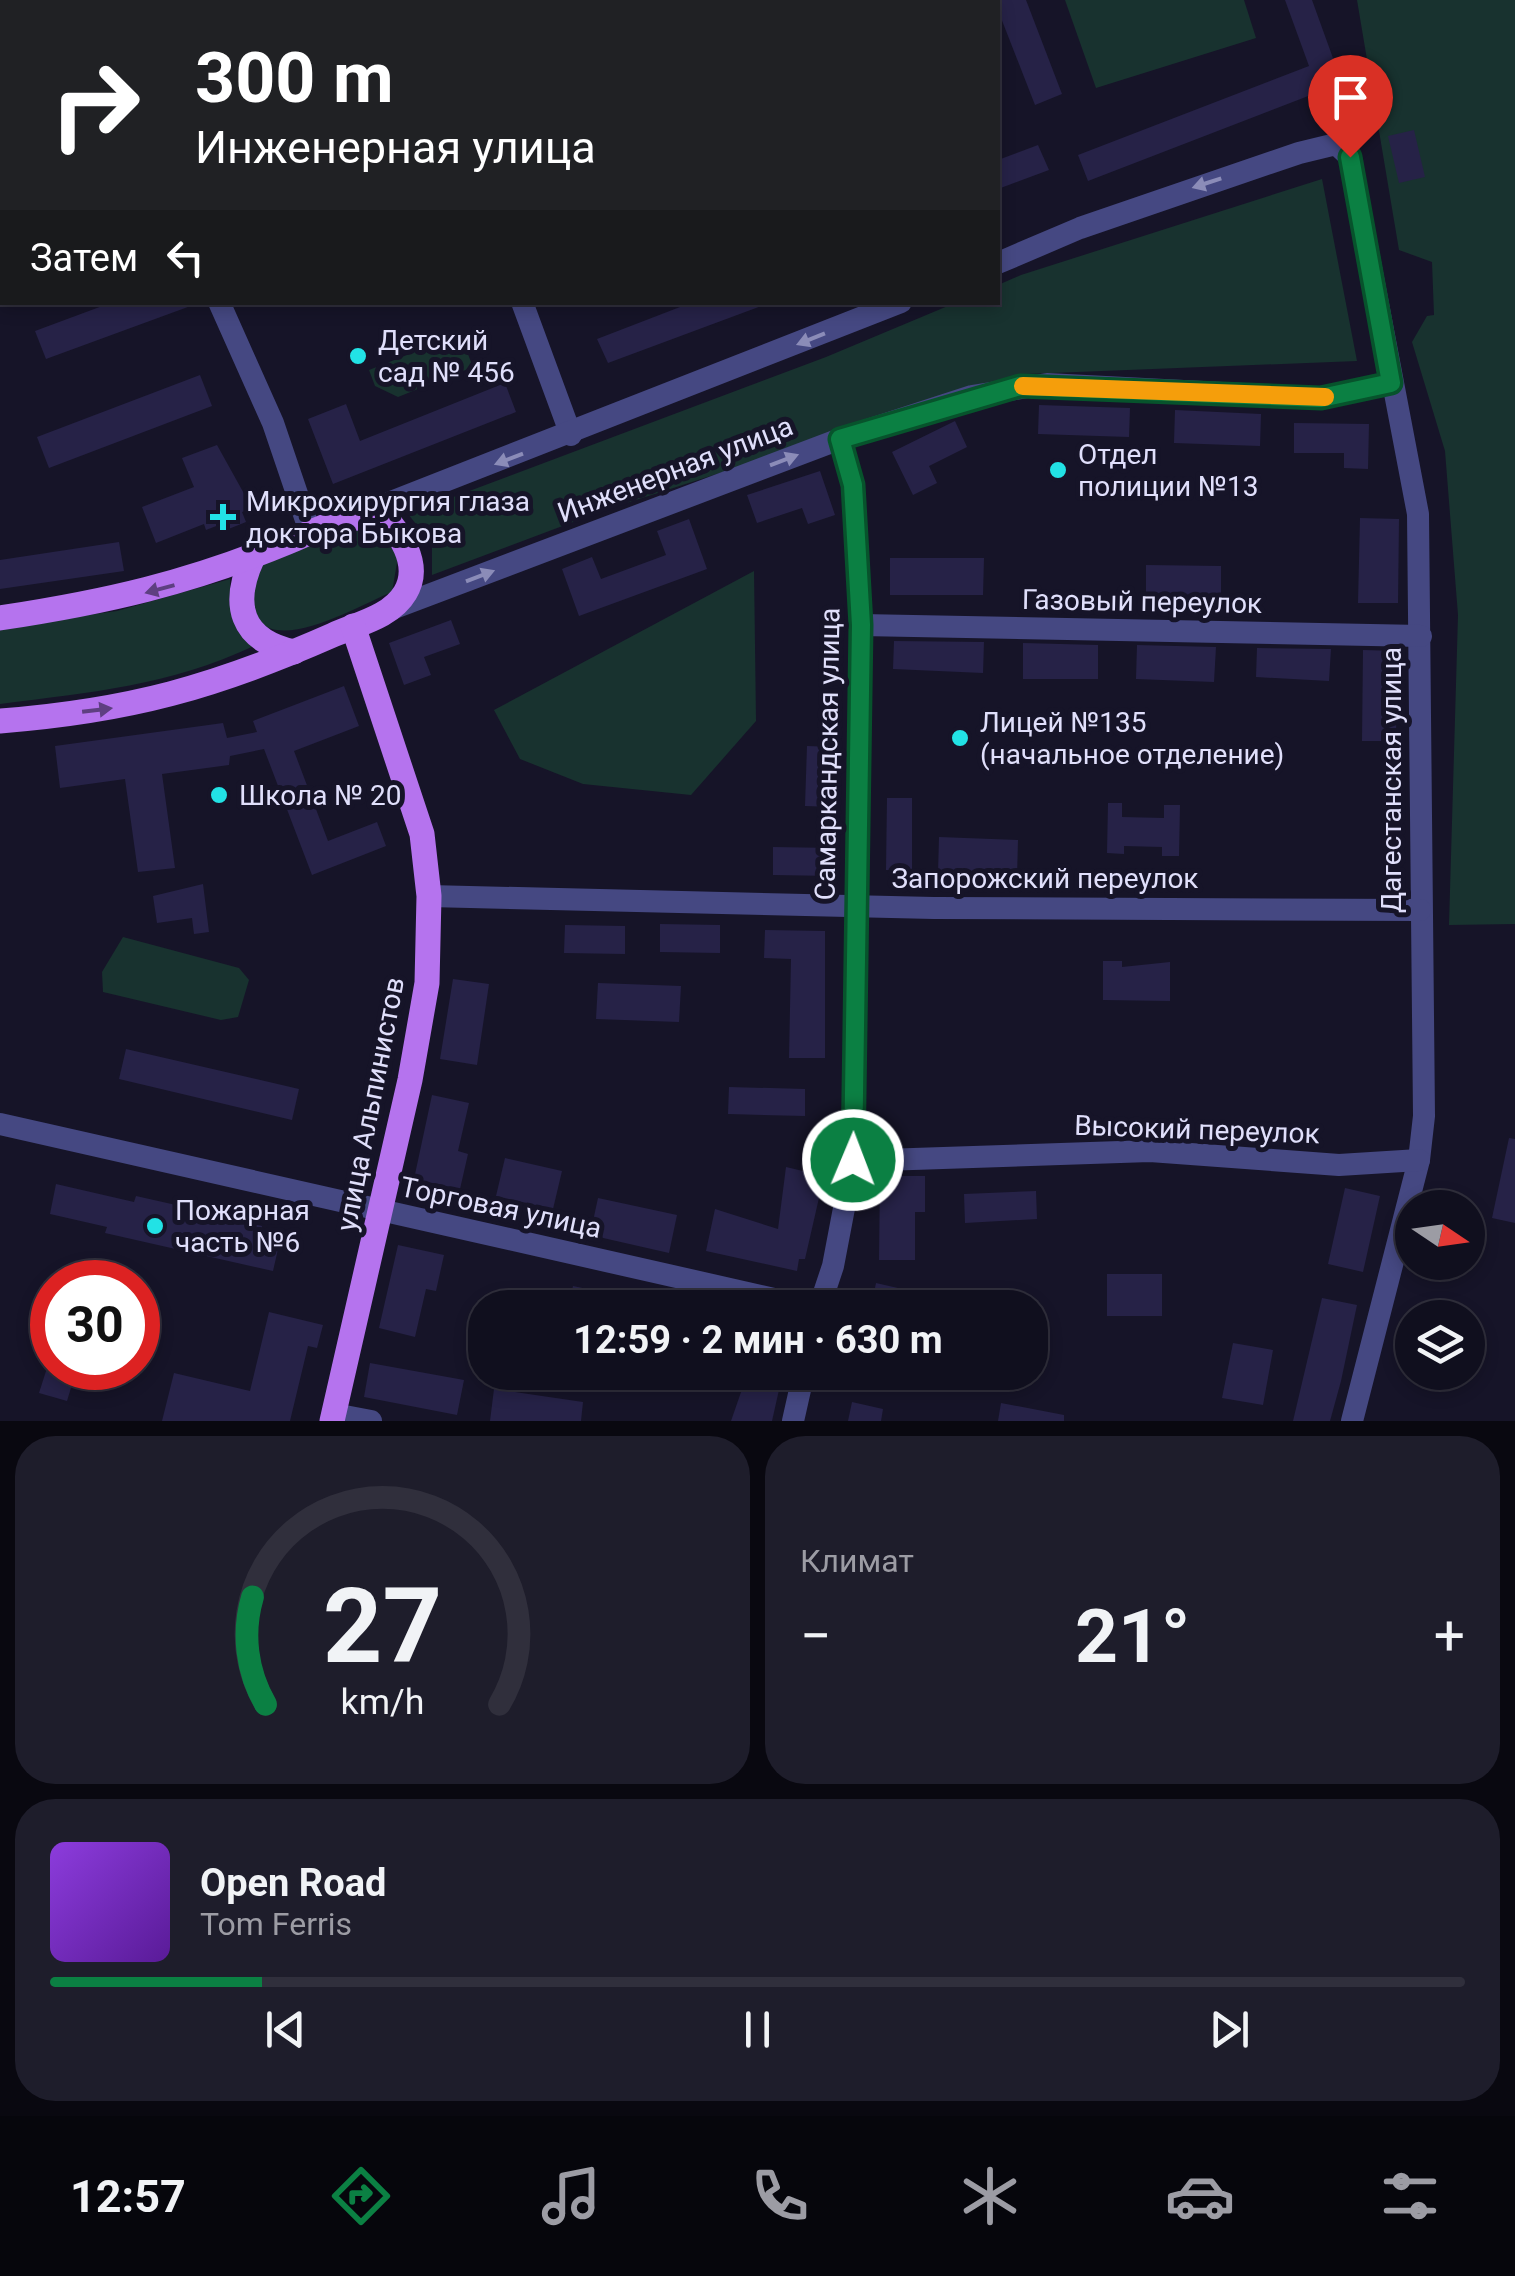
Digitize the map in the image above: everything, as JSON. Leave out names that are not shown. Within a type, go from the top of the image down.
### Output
[{"type":"main road","points":[[0,618],[118,600],[358,516],[390,523],[409,550],[410,580],[405,594],[389,610]]},
{"type":"main road","points":[[252,556],[242,581],[244,615],[254,635],[268,646],[294,652]]},
{"type":"main road","name":"Инженерная улица","points":[[0,721],[141,704],[206,687],[389,610]]},
{"type":"main road","name":"улица Альпинистов","points":[[333,1417],[381,1211],[427,983],[429,896],[422,834],[353,626]]},
{"type":"street","name":"Дагестанская улица","points":[[1000,262],[1163,198],[1336,144],[1350,157],[1418,514],[1424,1116],[1420,1160],[1352,1421]]},
{"type":"street","points":[[221,305],[273,423],[310,532]]},
{"type":"street","points":[[523,305],[571,435]]},
{"type":"street","points":[[358,516],[894,305]]},
{"type":"street","name":"Инженерная улица","points":[[389,610],[840,439],[1020,386],[1321,398],[1391,383]]},
{"type":"street","name":"Самаркандская улица","points":[[823,1290],[832,1266],[853,1160],[861,625],[853,485],[840,439]]},
{"type":"street","name":"Газовый переулок","points":[[861,625],[1422,636]]},
{"type":"street","name":"Запорожский переулок","points":[[429,896],[854,907],[1420,910]]},
{"type":"street","name":"Торговая улица","points":[[0,1124],[735,1290]]},
{"type":"street","name":"Высокий переулок","points":[[853,1160],[1150,1151],[1340,1164],[1420,1160]]},
{"type":"street","points":[[794,1421],[800,1390]]},
{"type":"street","points":[[333,1417],[371,1421]]},
{"type":"green space","points":[[1065,0],[1244,0],[1256,38],[1096,88]]},
{"type":"green space","points":[[1357,0],[1515,0],[1515,924],[1449,925],[1458,615],[1445,451],[1412,342],[1427,316],[1434,315],[1432,262],[1399,250]]},
{"type":"green space","points":[[1322,179],[1357,361],[1027,374],[605,510],[432,575],[432,544],[408,514],[826,357],[950,305],[1000,305],[1000,284]]},
{"type":"green space","points":[[460,334],[473,367],[398,397],[375,386],[369,370]]},
{"type":"green space","points":[[363,522],[380,526],[399,551],[392,592],[306,628],[272,629],[260,622],[246,594],[262,564]]},
{"type":"green space","points":[[754,571],[756,721],[691,795],[583,784],[520,759],[494,710]]},
{"type":"green space","points":[[230,579],[230,604],[254,646],[160,679],[0,704],[0,627],[117,611]]},
{"type":"green space","points":[[123,937],[239,968],[249,980],[238,1017],[221,1020],[103,992],[102,972]]},
{"type":"building","points":[[1000,0],[1026,0],[1062,94],[1035,105],[1000,15]]},
{"type":"building","points":[[1285,0],[1312,0],[1342,83],[1088,181],[1078,155],[1309,66]]},
{"type":"building","points":[[1414,130],[1425,177],[1399,183],[1388,136]]},
{"type":"building","points":[[1038,145],[1049,170],[1000,188],[1000,159]]},
{"type":"building","points":[[105,305],[193,305],[46,359],[35,331]]},
{"type":"building","points":[[685,305],[764,305],[608,363],[597,339]]},
{"type":"building","points":[[200,375],[212,406],[49,468],[37,437]]},
{"type":"building","points":[[505,383],[516,412],[333,484],[308,419],[346,404],[360,441]]},
{"type":"building","points":[[1039,405],[1130,408],[1129,437],[1038,434]]},
{"type":"building","points":[[1175,410],[1261,414],[1260,446],[1174,443]]},
{"type":"building","points":[[955,421],[967,447],[929,466],[937,483],[913,495],[892,452]]},
{"type":"building","points":[[1294,423],[1369,424],[1368,469],[1344,468],[1344,453],[1294,453]]},
{"type":"building","points":[[217,445],[252,508],[242,512],[246,522],[226,530],[224,523],[206,530],[204,524],[156,543],[142,507],[194,487],[182,458]]},
{"type":"building","points":[[820,471],[835,515],[808,524],[802,508],[757,523],[747,495]]},
{"type":"building","points":[[1360,518],[1399,519],[1398,603],[1358,603]]},
{"type":"building","points":[[689,519],[707,569],[579,616],[562,569],[592,557],[601,579],[666,555],[657,531]]},
{"type":"building","points":[[119,542],[124,571],[0,589],[0,560]]},
{"type":"building","points":[[890,558],[984,558],[983,595],[890,595]]},
{"type":"building","points":[[1146,565],[1221,566],[1221,604],[1146,603]]},
{"type":"building","points":[[451,620],[460,644],[424,657],[431,675],[404,685],[389,643]]},
{"type":"building","points":[[894,641],[984,642],[983,673],[893,669]]},
{"type":"building","points":[[1023,643],[1098,645],[1098,679],[1023,679]]},
{"type":"building","points":[[1137,645],[1216,647],[1214,682],[1136,679]]},
{"type":"building","points":[[1257,648],[1331,649],[1329,681],[1256,677]]},
{"type":"building","points":[[1363,650],[1397,651],[1396,741],[1362,741]]},
{"type":"building","points":[[344,686],[359,726],[294,751],[328,841],[377,822],[386,846],[312,875],[264,749],[230,756],[229,765],[162,774],[175,868],[138,872],[125,779],[60,788],[55,746],[223,723],[227,738],[257,732],[253,721]]},
{"type":"building","points":[[807,746],[835,747],[833,807],[805,806]]},
{"type":"building","points":[[887,798],[912,798],[912,870],[886,870]]},
{"type":"building","points":[[1108,803],[1122,803],[1122,817],[1164,818],[1164,805],[1180,805],[1179,856],[1162,856],[1162,847],[1124,846],[1124,854],[1107,853]]},
{"type":"building","points":[[939,837],[1018,840],[1017,877],[938,874]]},
{"type":"building","points":[[773,847],[833,848],[833,876],[773,875]]},
{"type":"building","points":[[203,884],[209,932],[194,934],[192,918],[157,923],[153,896]]},
{"type":"building","points":[[660,924],[720,925],[720,953],[660,952]]},
{"type":"building","points":[[565,925],[625,926],[625,954],[564,953]]},
{"type":"building","points":[[765,930],[825,931],[825,1058],[789,1058],[791,959],[764,958]]},
{"type":"building","points":[[1103,961],[1122,961],[1122,967],[1170,962],[1170,1001],[1103,1000]]},
{"type":"building","points":[[453,979],[489,984],[477,1065],[440,1059]]},
{"type":"building","points":[[598,983],[681,986],[679,1022],[596,1019]]},
{"type":"building","points":[[126,1049],[299,1089],[292,1120],[119,1079]]},
{"type":"building","points":[[729,1087],[805,1089],[805,1116],[728,1114]]},
{"type":"building","points":[[432,1095],[469,1103],[458,1151],[468,1154],[460,1189],[414,1179]]},
{"type":"building","points":[[1509,1138],[1515,1139],[1515,1223],[1492,1218]]},
{"type":"building","points":[[505,1158],[562,1171],[553,1209],[496,1196]]},
{"type":"building","points":[[786,1167],[824,1176],[805,1259],[799,1259],[797,1271],[706,1251],[715,1209],[778,1229]]},
{"type":"building","points":[[880,1176],[925,1176],[925,1212],[915,1212],[915,1260],[879,1260]]},
{"type":"building","points":[[56,1184],[134,1202],[136,1196],[176,1205],[175,1212],[224,1223],[225,1218],[262,1226],[261,1231],[281,1236],[273,1271],[105,1233],[107,1227],[50,1214]]},
{"type":"building","points":[[1345,1188],[1380,1196],[1363,1272],[1328,1264]]},
{"type":"building","points":[[1036,1191],[1037,1219],[965,1223],[964,1194]]},
{"type":"building","points":[[598,1198],[677,1215],[669,1253],[590,1235]]},
{"type":"building","points":[[398,1245],[444,1255],[436,1291],[426,1289],[415,1337],[379,1328]]},
{"type":"building","points":[[1107,1274],[1162,1274],[1162,1316],[1107,1316]]},
{"type":"building","points":[[876,1283],[907,1290],[875,1290]]},
{"type":"building","points":[[1322,1298],[1357,1305],[1341,1381],[1330,1421],[1293,1421]]},
{"type":"building","points":[[269,1312],[323,1325],[317,1348],[308,1346],[290,1421],[162,1421],[174,1373],[250,1391]]},
{"type":"building","points":[[1233,1343],[1273,1350],[1263,1405],[1222,1398]]},
{"type":"building","points":[[370,1363],[464,1380],[457,1415],[364,1397]]},
{"type":"building","points":[[40,1390],[70,1390],[67,1401],[39,1393]]},
{"type":"building","points":[[494,1390],[583,1402],[581,1421],[490,1421]]},
{"type":"building","points":[[742,1390],[779,1390],[772,1421],[731,1421]]},
{"type":"building","points":[[852,1402],[883,1409],[881,1421],[848,1421]]},
{"type":"building","points":[[1001,1403],[1064,1415],[1064,1421],[998,1421]]},
{"type":"slow traffic","points":[[1023,386],[1325,397]]},
{"type":"place","name":"Детский сад № 456","points":[[358,356]]},
{"type":"place","name":"Отдел полиции №13","points":[[1058,470]]},
{"type":"place","name":"Микрохирургия глаза доктора Быкова","points":[[223,517]]},
{"type":"place","name":"Лицей №135 (начальное отделение)","points":[[960,738]]},
{"type":"place","name":"Школа № 20","points":[[219,795]]},
{"type":"place","name":"Пожарная часть №6","points":[[155,1226]]},
{"type":"route","points":[[853,1160],[861,625],[853,485],[840,439],[972,396],[1020,386],[1047,384],[1321,398],[1391,383],[1350,157]]}]
